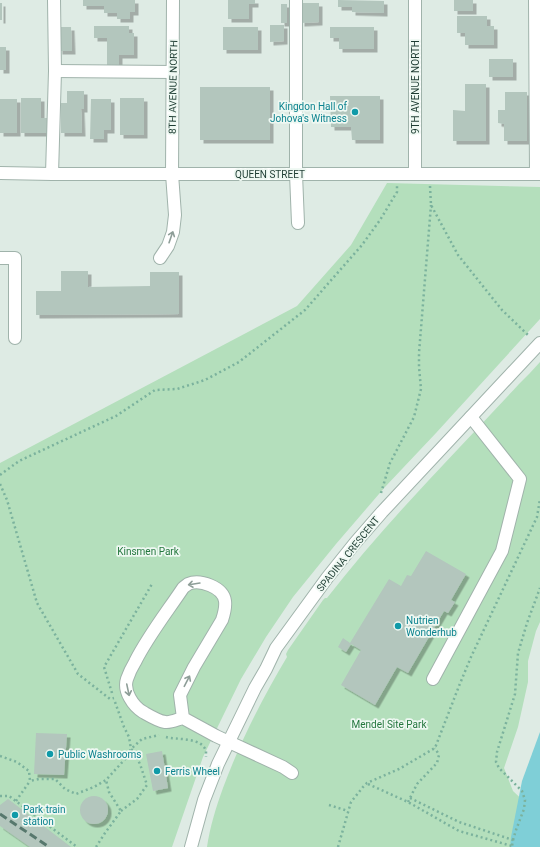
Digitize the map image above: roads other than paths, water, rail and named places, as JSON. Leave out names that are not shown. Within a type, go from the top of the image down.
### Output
[{"type":"street","points":[[52,174],[54,0]]},
{"type":"street","name":"8TH AVENUE NORTH","points":[[160,258],[168,246],[173,232],[174,215],[172,174],[173,0]]},
{"type":"street","points":[[296,0],[296,174],[298,223]]},
{"type":"street","name":"9TH AVENUE NORTH","points":[[415,0],[415,174]]},
{"type":"street","points":[[535,0],[538,174]]},
{"type":"street","points":[[54,71],[173,72]]},
{"type":"street","name":"QUEEN STREET","points":[[0,173],[538,174]]},
{"type":"street","points":[[0,258],[15,258],[15,338]]},
{"type":"street","name":"SPADINA CRESCENT","points":[[191,847],[204,800],[218,764],[276,648],[327,578],[355,543],[382,512],[540,343]]},
{"type":"street","points":[[433,679],[502,551],[520,479],[471,417]]},
{"type":"street","points":[[183,718],[180,695],[194,667],[222,620],[226,602],[218,590],[206,584],[189,584],[183,588],[141,650],[127,679],[126,687],[129,695],[139,710],[153,718],[166,722],[183,718],[216,736],[292,773]]},
{"type":"street","name":"SPADINA CRESCENT","points":[[199,847],[204,800]]},
{"type":"water","points":[[540,732],[540,847],[510,847],[522,781]]},
{"type":"railway","points":[[0,814],[49,847]]},
{"type":"place","name":"Kingdon Hall of Johova's Witness","points":[[355,112]]},
{"type":"place","name":"Nutrien Wonderhub","points":[[398,626]]},
{"type":"place","name":"Public Washrooms","points":[[50,754]]},
{"type":"place","name":"Ferris Wheel","points":[[157,771]]},
{"type":"place","name":"Park train station","points":[[15,815]]},
{"type":"park label","name":"Kinsmen Park","points":[[148,551]]},
{"type":"park label","name":"Mendel Site Park","points":[[389,724]]}]
